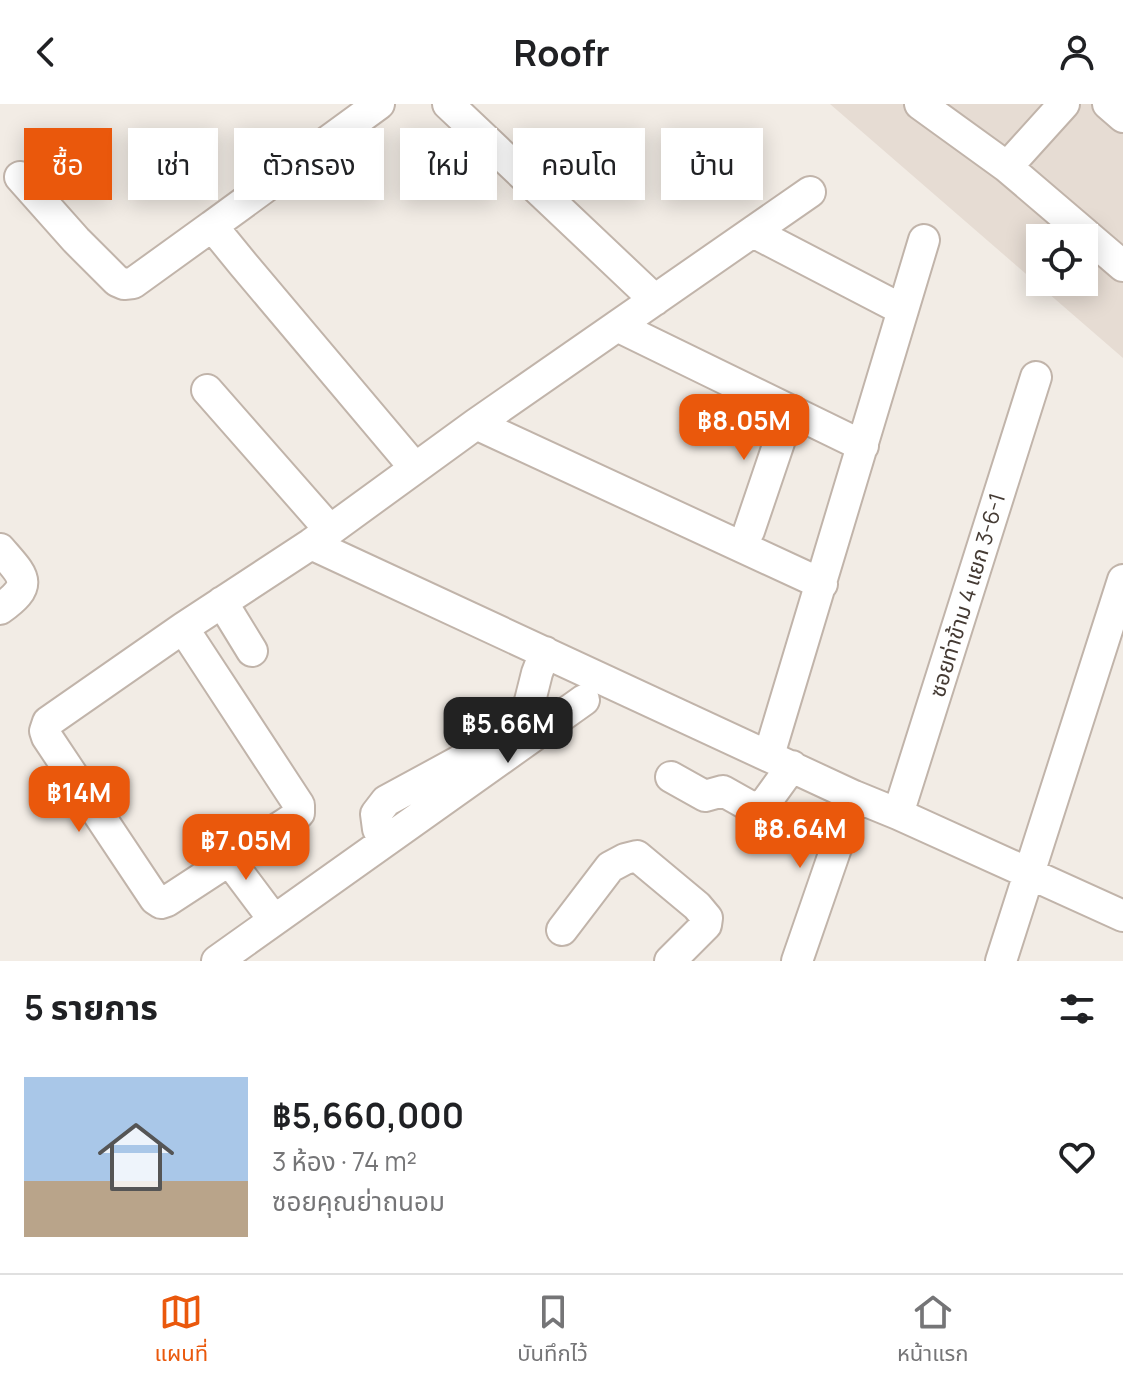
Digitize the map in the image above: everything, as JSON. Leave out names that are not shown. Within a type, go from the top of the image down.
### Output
[{"type":"street","points":[[20,177],[117,281],[133,283],[379,104]]},
{"type":"street","points":[[448,104],[655,300]]},
{"type":"street","points":[[920,104],[1118,252]]},
{"type":"street","points":[[1007,167],[1064,104]]},
{"type":"street","points":[[1108,104],[1123,117]]},
{"type":"street","points":[[183,628],[299,805],[299,813],[161,903],[155,899],[47,737],[48,722],[183,628],[320,537],[476,424],[810,192]]},
{"type":"street","points":[[212,226],[415,468]]},
{"type":"street","points":[[753,232],[903,310]]},
{"type":"street","points":[[671,777],[705,796],[723,791],[755,809],[766,802],[781,761],[822,584],[924,240]]},
{"type":"street","points":[[617,326],[863,446]]},
{"type":"street","name":"ซอยท่าข้าม 4 แยก 3-6-1","points":[[898,814],[1036,377]]},
{"type":"street","points":[[207,390],[320,537],[545,652],[854,796],[1123,916]]},
{"type":"street","points":[[749,531],[790,410]]},
{"type":"street","points":[[476,424],[822,584]]},
{"type":"street","points":[[0,549],[20,573],[23,584],[19,593],[0,609]]},
{"type":"street","points":[[1001,961],[1123,580]]},
{"type":"street","points":[[222,602],[252,651]]},
{"type":"street","points":[[384,841],[376,814],[386,801],[511,733],[521,723],[545,652]]},
{"type":"street","points":[[217,961],[584,700]]},
{"type":"street","points":[[797,961],[854,796]]},
{"type":"street","points":[[562,930],[610,867],[637,856],[707,918],[706,925],[674,958]]},
{"type":"street","points":[[229,860],[274,920]]},
{"type":"street","points":[[674,958],[707,961]]},
{"type":"shaded area","points":[[830,104],[1123,104],[1123,358],[1051,296],[1098,296],[1098,224],[1026,224],[1026,274]]}]
